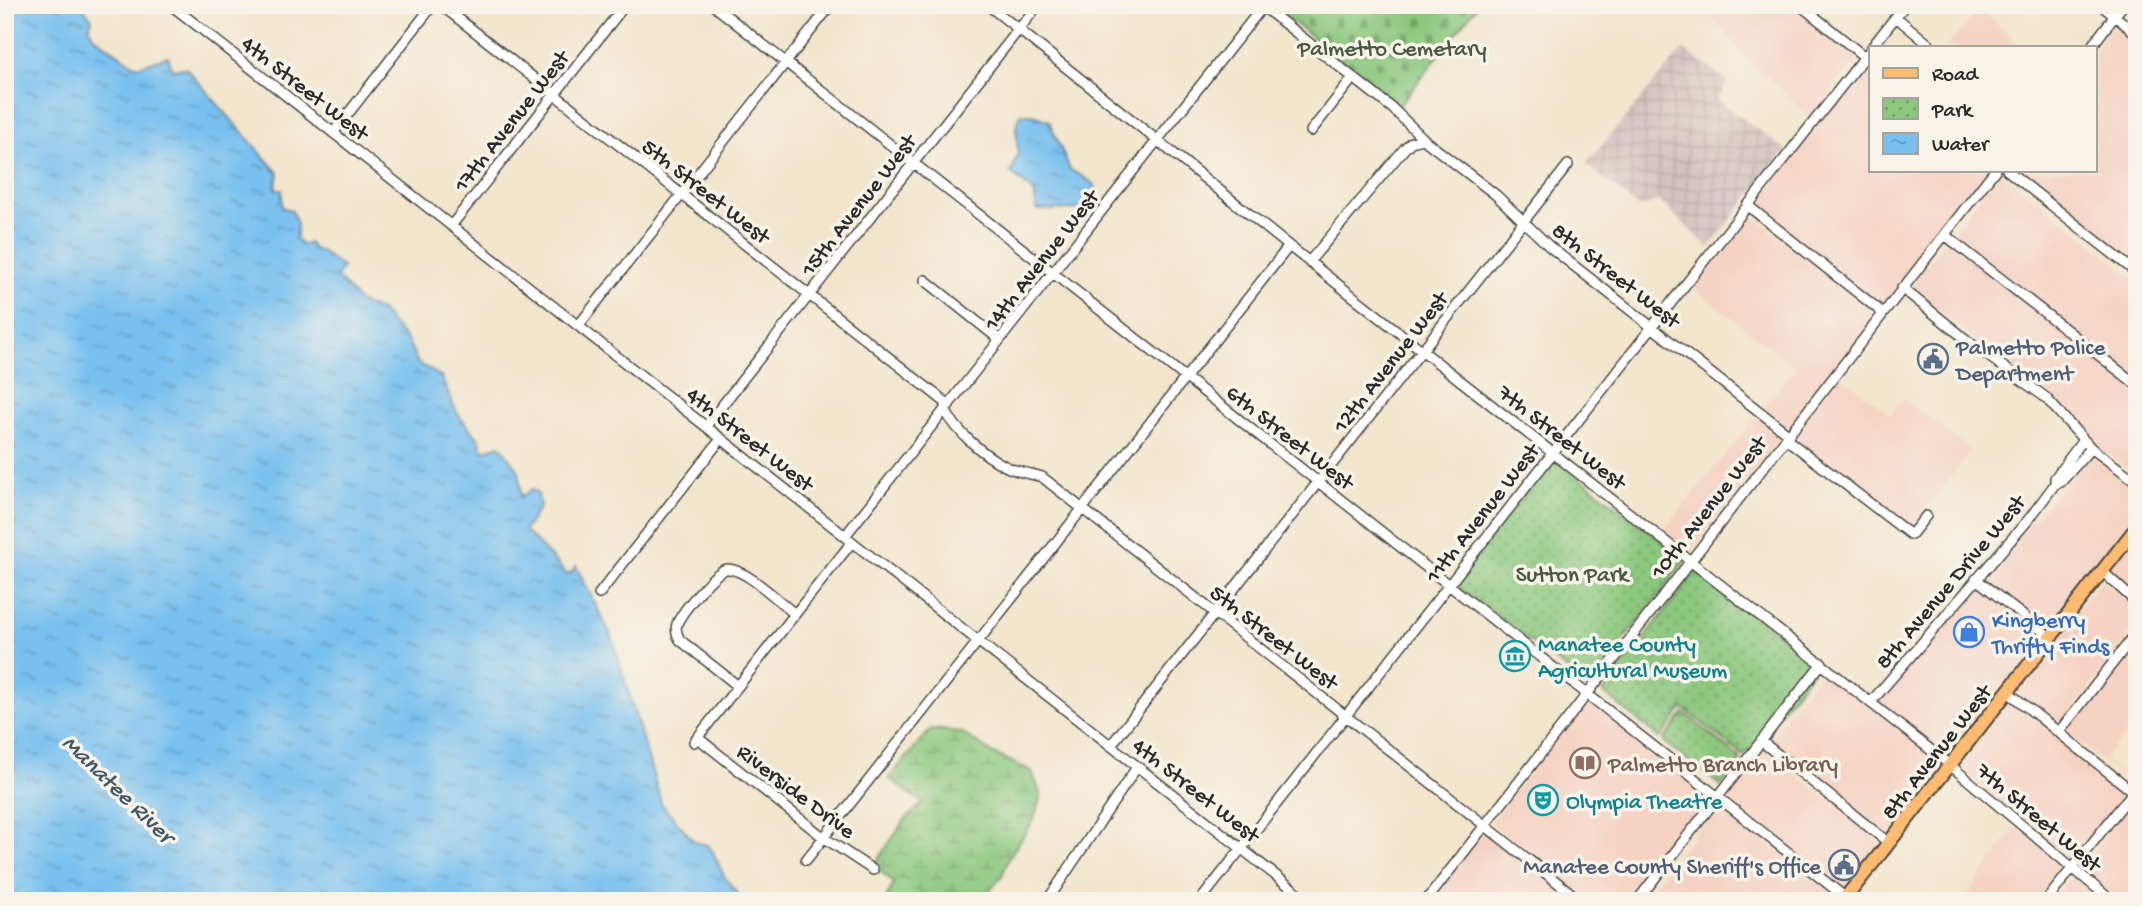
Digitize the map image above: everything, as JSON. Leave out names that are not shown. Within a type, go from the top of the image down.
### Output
[{"type":"main road","name":"8th Avenue West","points":[[1845,899],[2137,527]]},
{"type":"street","points":[[333,132],[433,5]]},
{"type":"street","name":"5th Street West","points":[[441,5],[809,295],[947,408],[954,427],[996,461],[1008,468],[1042,477],[1581,901]]},
{"type":"street","name":"17th Avenue West","points":[[451,226],[625,5]]},
{"type":"street","name":"6th Street West","points":[[713,5],[1845,899]]},
{"type":"street","points":[[578,326],[831,5]]},
{"type":"street","name":"7th Street West","points":[[988,5],[1309,262],[1871,702],[2112,901]]},
{"type":"street","name":"15th Avenue West","points":[[706,426],[1038,5]]},
{"type":"street","points":[[1800,5],[1869,53]]},
{"type":"street","name":"11th Avenue West","points":[[1876,46],[1905,5]]},
{"type":"street","points":[[2101,5],[2137,34]]},
{"type":"street","points":[[2092,46],[2123,5]]},
{"type":"street","name":"4th Street West","points":[[172,6],[1308,901]]},
{"type":"street","name":"8th Street West","points":[[1263,6],[1353,78],[1424,140],[1496,195],[1550,247],[1911,535],[1926,516]]},
{"type":"street","name":"14th Avenue West","points":[[696,740],[795,614],[947,408],[1263,6]]},
{"type":"street","points":[[1896,17],[1931,46]]},
{"type":"street","name":"11th Avenue West","points":[[1200,901],[1747,205],[1869,55]]},
{"type":"street","points":[[1311,131],[1353,78]]},
{"type":"street","points":[[1309,262],[1405,148],[1411,142],[1424,140]]},
{"type":"street","name":"12th Avenue West","points":[[1111,745],[1568,165]]},
{"type":"street","name":"10th Avenue West","points":[[1426,901],[1993,172]]},
{"type":"street","points":[[2010,172],[2137,273]]},
{"type":"street","points":[[1747,205],[1883,313]]},
{"type":"street","points":[[1945,235],[2137,385]]},
{"type":"street","points":[[806,860],[1289,246]]},
{"type":"street","points":[[925,279],[1000,340]]},
{"type":"street","points":[[1902,288],[2045,397],[2083,440],[2137,482]]},
{"type":"street","points":[[599,594],[721,439]]},
{"type":"street","name":"8th Avenue Drive West","points":[[2056,484],[2055,478],[2083,440]]},
{"type":"street","name":"8th Avenue Drive West","points":[[1871,702],[2029,520],[2056,484],[2061,482],[2091,447]]},
{"type":"street","points":[[738,686],[680,640],[677,634],[679,619],[715,574],[727,569],[740,572],[795,614]]},
{"type":"street","points":[[2102,571],[2137,603]]},
{"type":"street","points":[[1976,579],[2050,637]]},
{"type":"street","points":[[2059,732],[2137,632]]},
{"type":"street","points":[[1637,901],[1822,663]]},
{"type":"street","points":[[2008,692],[2135,793],[2046,901]]},
{"type":"street","name":"Riverside Drive","points":[[696,740],[823,837],[873,870]]},
{"type":"street","points":[[1761,741],[1889,843]]},
{"type":"street","points":[[1047,901],[1137,766]]},
{"type":"shaded area","points":[[1702,5],[1792,5],[1858,58],[1810,119],[1783,90],[1752,64]]},
{"type":"shaded area","points":[[1979,9],[2023,46],[1948,46]]},
{"type":"shaded area","points":[[2115,23],[2137,40],[2137,267],[2018,172],[2096,172],[2096,48]]},
{"type":"shaded area","points":[[1683,49],[1728,81],[1717,100],[1786,150],[1709,247],[1658,200],[1640,208],[1586,164]]},
{"type":"shaded area","points":[[1865,63],[1869,66],[1869,172],[1988,172],[1882,307],[1754,204],[1818,128],[1816,126]]},
{"type":"shaded area","points":[[1998,172],[2003,172],[2137,279],[2137,379],[1952,234]]},
{"type":"shaded area","points":[[1748,212],[1876,315],[1787,428],[1763,408],[1795,367],[1690,285]]},
{"type":"shaded area","points":[[1946,241],[2137,391],[2137,476],[2088,439],[2048,393],[1976,341],[1909,287]]},
{"type":"shaded area","points":[[1838,374],[1891,415],[1903,398],[1971,451],[1911,529],[1792,436]]},
{"type":"shaded area","points":[[1757,416],[1782,436],[1690,553],[1662,532]]},
{"type":"shaded area","points":[[2091,454],[2137,489],[2137,520],[2050,631],[1982,578]]},
{"type":"shaded area","points":[[2137,534],[2137,596],[2107,572]]},
{"type":"shaded area","points":[[2101,580],[2137,609],[2137,625],[2059,726],[2014,690]]},
{"type":"shaded area","points":[[1976,585],[2044,638],[1950,759],[1877,701]]},
{"type":"shaded area","points":[[2137,639],[2137,723],[2103,758],[2137,788],[2065,731]]},
{"type":"shaded area","points":[[1822,669],[1944,766],[1889,836],[1768,740]]},
{"type":"shaded area","points":[[2008,698],[2127,793],[2073,862],[1956,764]]},
{"type":"shaded area","points":[[1586,699],[1712,798],[1632,901],[1588,901],[1491,823]]},
{"type":"shaded area","points":[[1762,747],[1883,844],[1846,891],[1724,796]]},
{"type":"shaded area","points":[[2134,798],[2137,801],[2137,901],[2119,901],[2080,868]]},
{"type":"shaded area","points":[[1718,803],[1840,899],[1643,901]]},
{"type":"shaded area","points":[[2016,827],[2067,870],[2041,901],[1964,901]]},
{"type":"shaded area","points":[[1485,830],[1573,901],[1431,901]]},
{"type":"shaded area","points":[[2074,875],[2104,901],[2052,901]]},
{"type":"green space","name":"Palmetto Cemetary","points":[[1272,5],[1478,5],[1399,106]]},
{"type":"green space","name":"Sutton Park","points":[[1553,457],[1686,560],[1588,685],[1454,584]]},
{"type":"green space","points":[[1696,571],[1818,664],[1744,756],[1683,708],[1660,738],[1603,692]]},
{"type":"green space","points":[[1684,713],[1741,759],[1721,786],[1663,741]]},
{"type":"green space","points":[[931,729],[960,732],[994,754],[1032,771],[1041,796],[1033,821],[1010,856],[1002,876],[981,901],[885,901],[894,883],[874,865],[905,820],[923,803],[889,778]]},
{"type":"water","name":"Manatee River","points":[[5,5],[81,5],[92,19],[89,27],[93,36],[133,64],[139,66],[168,56],[172,69],[186,68],[279,174],[275,188],[282,190],[282,207],[292,211],[297,224],[296,239],[301,245],[308,243],[343,268],[336,276],[360,303],[381,311],[409,343],[417,362],[441,377],[458,415],[479,439],[483,451],[500,445],[519,471],[521,497],[532,489],[538,494],[540,507],[524,531],[566,574],[571,573],[576,566],[612,637],[662,805],[695,842],[707,845],[712,850],[724,876],[743,901],[5,901]]},
{"type":"water","points":[[1021,114],[1032,114],[1049,121],[1070,170],[1094,185],[1097,202],[1085,209],[1037,210],[1034,192],[1011,173],[1018,153],[1016,126]]},
{"type":"place","name":"Palmetto Police Department","points":[[1933,359]]},
{"type":"place","name":"Kingberry Thrifty Finds","points":[[1969,632]]},
{"type":"place","name":"Manatee County Agricultural Museum","points":[[1515,656]]},
{"type":"place","name":"Palmetto Branch Library","points":[[1585,763]]},
{"type":"place","name":"Olympia Theatre","points":[[1543,800]]},
{"type":"place","name":"Manatee County Sheriff's Office","points":[[1844,865]]}]
